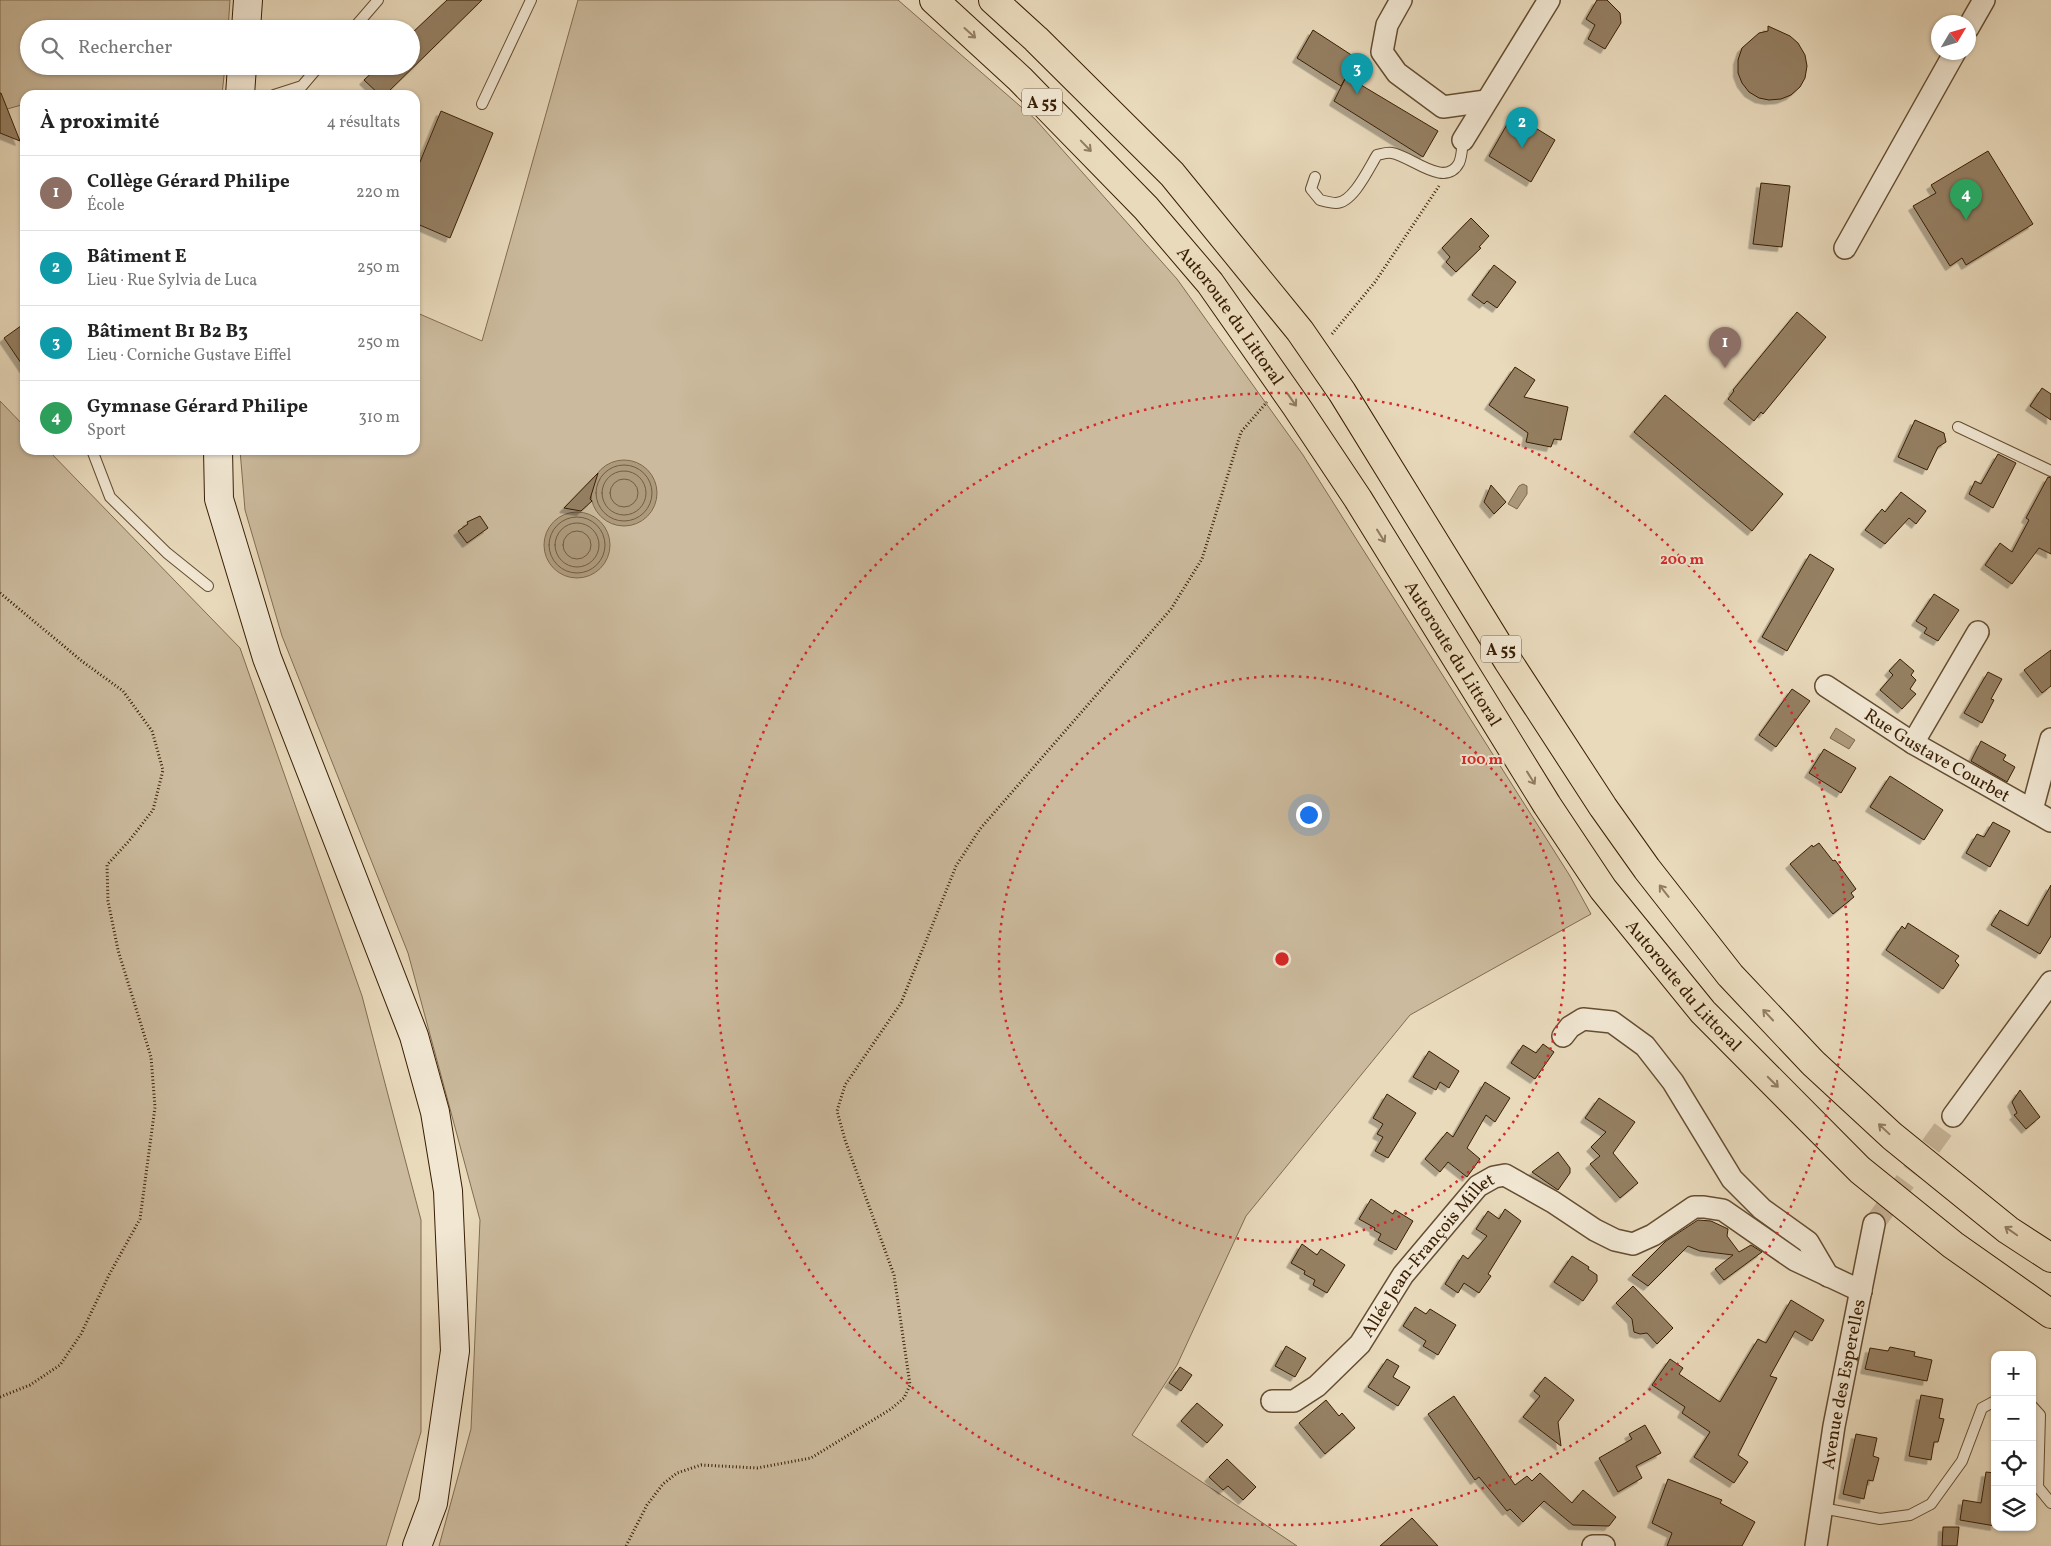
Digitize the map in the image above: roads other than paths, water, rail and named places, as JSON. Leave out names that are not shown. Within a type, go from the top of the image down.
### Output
[{"type":"highway","name":"Autoroute du Littoral","points":[[934,0],[1020,79],[1139,201],[1210,283],[1296,406],[1358,500],[1547,805],[1603,889],[1703,1012],[1860,1170],[1953,1245],[2051,1314]]},
{"type":"highway","name":"A 55","points":[[993,0],[1036,39],[1172,174],[1300,331],[1342,392],[1508,661],[1602,806],[1647,869],[1730,975],[1813,1063],[1892,1136],[2008,1230],[2051,1258]]},
{"type":"main road","points":[[247,20],[248,0]]},
{"type":"main road","points":[[240,90],[241,75]]},
{"type":"main road","points":[[218,455],[219,499],[267,658],[414,1036],[435,1112],[448,1191],[455,1351],[433,1503],[417,1546]]},
{"type":"street","points":[[1401,0],[1387,25],[1382,52],[1397,73],[1443,107],[1486,101]]},
{"type":"street","points":[[1463,140],[1550,0]]},
{"type":"street","points":[[1975,15],[1984,0]]},
{"type":"street","points":[[1845,248],[1950,60]]},
{"type":"street","points":[[1913,743],[1978,632]]},
{"type":"street","name":"Rue Gustave Courbet","points":[[1826,686],[1913,743],[2051,821]]},
{"type":"street","points":[[2032,810],[2051,739]]},
{"type":"street","points":[[1953,1116],[2051,982]]},
{"type":"street","points":[[1563,1036],[1582,1019],[1612,1022],[1645,1046],[1673,1082],[1732,1179],[1762,1209],[1808,1242],[1828,1276]]},
{"type":"street","name":"Allée Jean-François Millet","points":[[1272,1402],[1294,1400],[1316,1386],[1360,1344],[1403,1275],[1478,1186],[1494,1177],[1505,1175],[1553,1202],[1595,1230],[1615,1240],[1633,1244],[1653,1235],[1694,1208],[1704,1206],[1723,1210],[1795,1260],[1861,1291]]},
{"type":"street","name":"Avenue des Esperelles","points":[[1816,1546],[1834,1426],[1874,1224]]},
{"type":"street","points":[[1592,1546],[1604,1546]]},
{"type":"lane","points":[[361,20],[378,0]]},
{"type":"lane","points":[[482,104],[531,0]]},
{"type":"lane","points":[[290,90],[302,86],[311,75]]},
{"type":"lane","points":[[1315,177],[1311,189],[1320,200],[1336,203],[1346,200],[1357,187],[1377,155],[1390,152],[1406,157],[1436,174],[1448,173],[1459,164],[1463,140]]},
{"type":"lane","points":[[1958,427],[2051,471]]},
{"type":"lane","points":[[93,455],[110,497],[167,553],[208,586]]},
{"type":"lane","points":[[1822,1508],[1880,1519],[1910,1515],[1931,1504],[1962,1461],[1982,1408],[1991,1403]]},
{"type":"lane","points":[[2036,1411],[2040,1416],[2038,1487],[2051,1503]]},
{"type":"water","points":[[618,460],[630,460],[642,465],[652,475],[657,487],[655,506],[642,521],[630,526],[618,526],[606,521],[596,511],[591,499],[591,487],[596,475],[606,465]]},
{"type":"water","points":[[1523,484],[1527,486],[1527,494],[1517,509],[1508,504],[1519,486]]},
{"type":"water","points":[[577,512],[590,514],[605,527],[608,532],[610,545],[608,558],[595,573],[590,576],[577,578],[564,576],[549,563],[546,558],[544,545],[546,532],[559,517],[564,514]]},
{"type":"water","points":[[1836,728],[1855,740],[1849,749],[1830,738]]},
{"type":"tunnel","points":[[1874,1224],[1953,1116]]},
{"type":"place","name":"Bâtiment B1 B2 B3","points":[[1357,94]]},
{"type":"place","name":"Bâtiment E","points":[[1522,148]]},
{"type":"place","name":"Gymnase Gérard Philipe","points":[[1966,220]]},
{"type":"place","name":"Collège Gérard Philipe","points":[[1725,368]]}]
